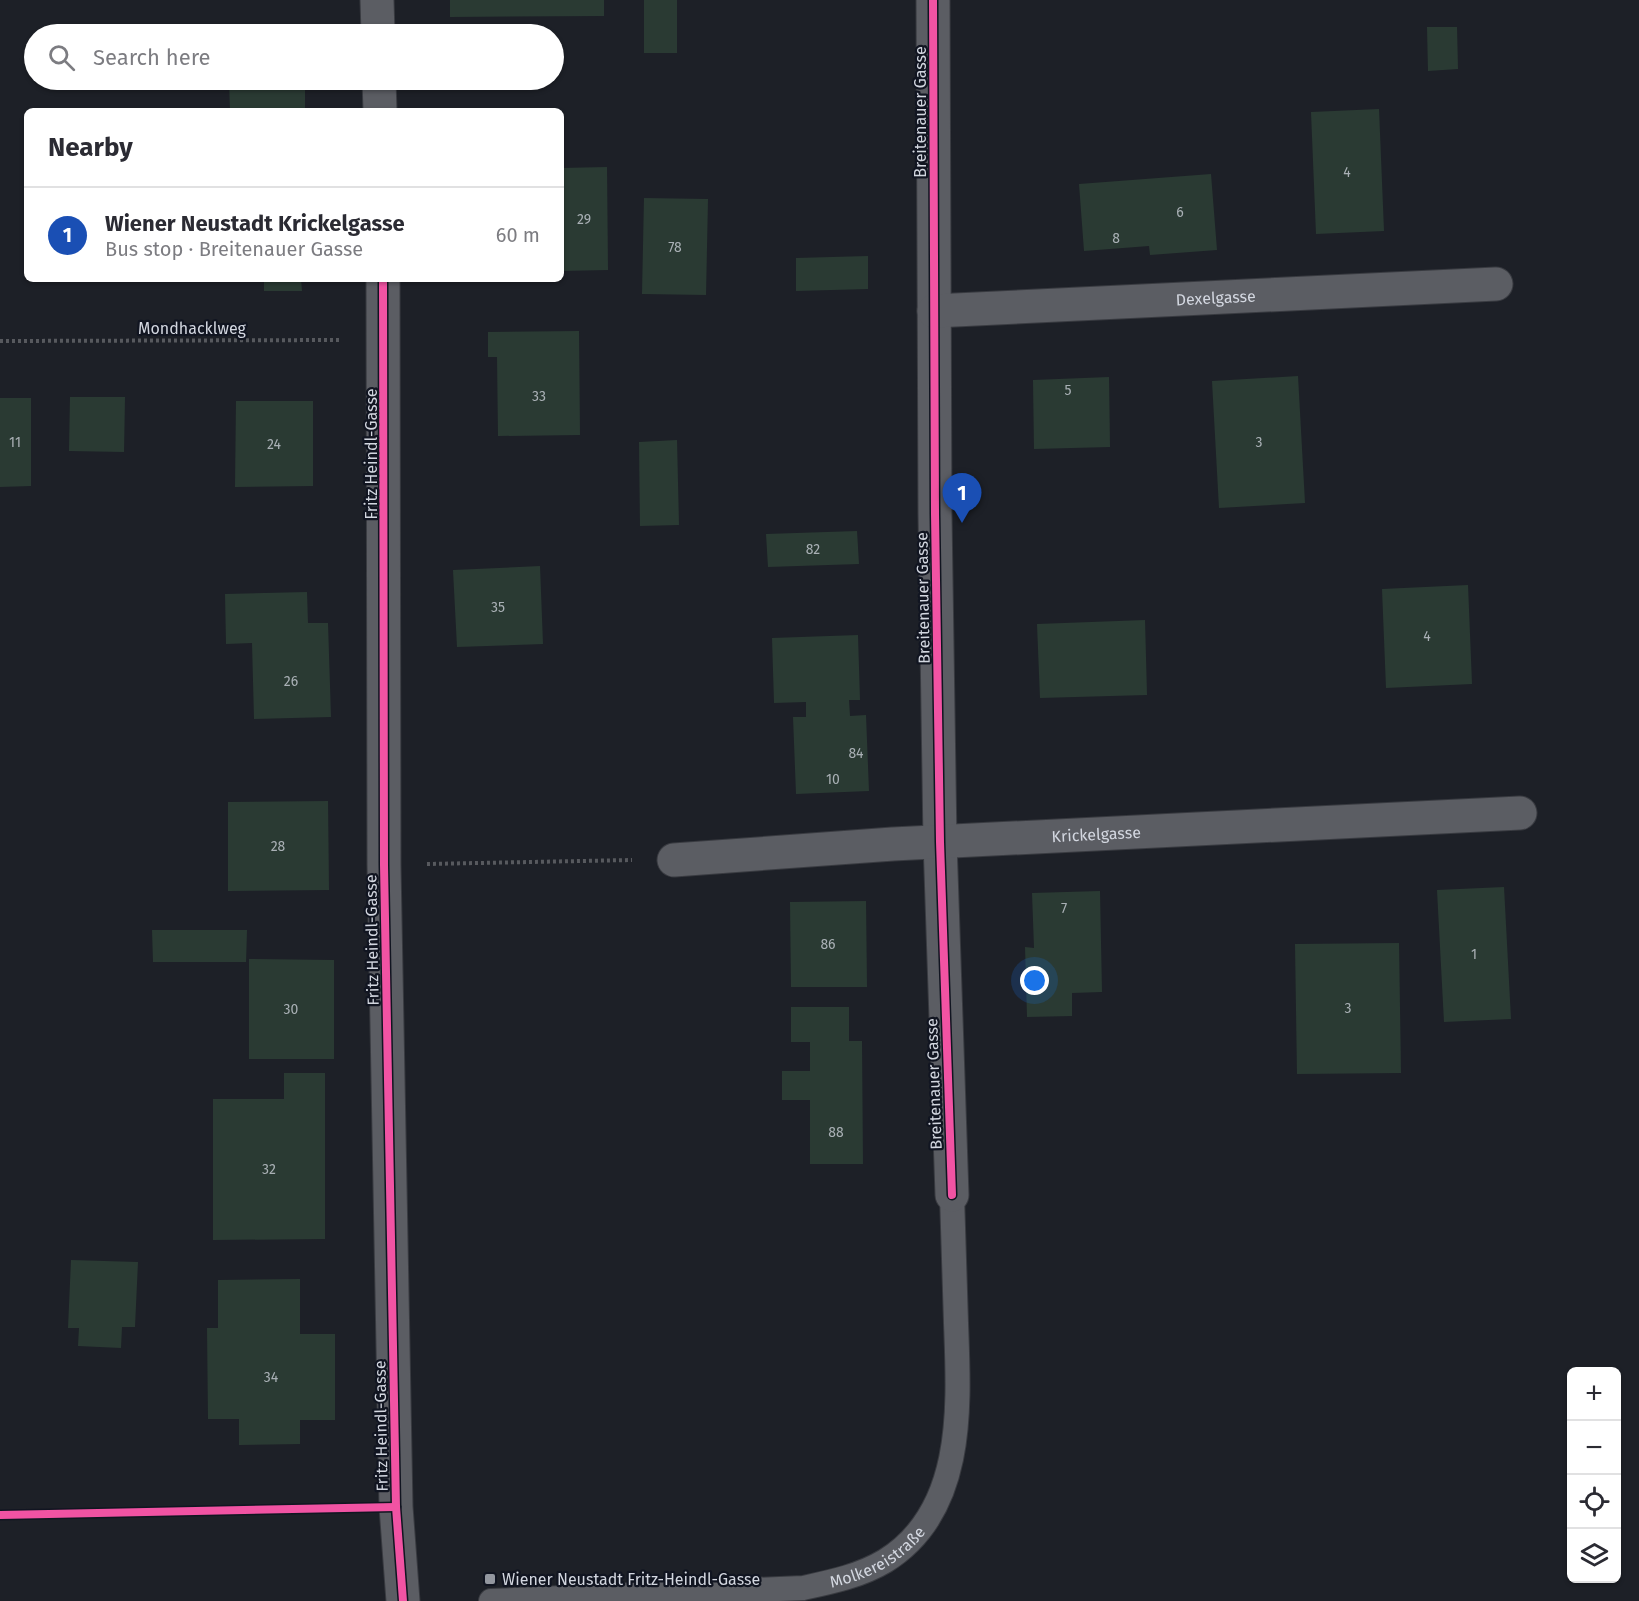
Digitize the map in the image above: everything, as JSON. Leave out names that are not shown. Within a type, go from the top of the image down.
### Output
[{"type":"street","points":[[378,0],[378,24]]},
{"type":"street","name":"Breitenauer Gasse","points":[[933,0],[940,842],[952,1195]]},
{"type":"street","points":[[379,90],[380,108]]},
{"type":"street","name":"Fritz Heindl-Gasse","points":[[383,282],[384,865],[396,1507],[403,1601]]},
{"type":"street","name":"Dexelgasse","points":[[934,311],[1496,284]]},
{"type":"street","name":"Krickelgasse","points":[[674,860],[940,842],[1520,813]]},
{"type":"lane","name":"Molkereistraße","points":[[491,1601],[803,1588],[850,1577],[877,1565],[916,1535],[936,1503],[950,1470],[957,1430],[959,1391],[952,1195]]},
{"type":"path","points":[[384,865],[674,860]]},
{"type":"building","points":[[450,0],[604,0],[604,16],[450,17]]},
{"type":"building","points":[[644,0],[677,0],[677,53],[644,53]]},
{"type":"building","points":[[1427,27],[1457,27],[1458,69],[1428,71]]},
{"type":"building","points":[[229,90],[305,90],[305,108],[230,108]]},
{"type":"building","points":[[1379,109],[1384,231],[1316,234],[1311,112]]},
{"type":"building","points":[[607,167],[608,270],[564,271],[564,168]]},
{"type":"building","points":[[1211,174],[1217,250],[1150,255],[1149,246],[1084,251],[1079,184]]},
{"type":"building","points":[[644,198],[708,199],[706,295],[642,294]]},
{"type":"building","points":[[868,256],[868,289],[796,291],[796,258]]},
{"type":"building","points":[[264,282],[301,282],[302,291],[264,291]]},
{"type":"building","points":[[579,331],[580,435],[498,436],[497,357],[488,357],[488,332]]},
{"type":"building","points":[[1298,376],[1305,503],[1219,508],[1212,381]]},
{"type":"building","points":[[1109,377],[1110,447],[1034,449],[1033,380]]},
{"type":"building","points":[[70,397],[125,397],[124,452],[69,451]]},
{"type":"building","points":[[0,398],[31,398],[31,486],[0,487]]},
{"type":"building","points":[[236,401],[313,401],[313,486],[235,487]]},
{"type":"building","points":[[677,440],[679,525],[640,526],[639,442]]},
{"type":"building","points":[[857,531],[859,564],[768,567],[766,534]]},
{"type":"building","points":[[540,566],[543,644],[457,647],[453,570]]},
{"type":"building","points":[[1468,585],[1472,684],[1386,688],[1382,589]]},
{"type":"building","points":[[307,592],[308,623],[328,623],[331,717],[254,719],[252,643],[226,644],[225,594]]},
{"type":"building","points":[[1145,620],[1147,695],[1040,698],[1037,624]]},
{"type":"building","points":[[858,635],[860,700],[849,700],[850,716],[866,715],[869,791],[796,794],[793,717],[806,717],[806,702],[774,703],[772,638]]},
{"type":"building","points":[[328,801],[329,890],[228,891],[228,802]]},
{"type":"building","points":[[1504,887],[1511,1019],[1444,1022],[1437,890]]},
{"type":"building","points":[[1100,891],[1102,992],[1072,993],[1072,1016],[1027,1017],[1025,947],[1034,948],[1032,893]]},
{"type":"building","points":[[866,901],[867,987],[791,987],[790,902]]},
{"type":"building","points":[[152,930],[247,930],[246,962],[153,962]]},
{"type":"building","points":[[1399,943],[1401,1073],[1297,1074],[1295,944]]},
{"type":"building","points":[[249,959],[334,960],[334,1059],[249,1059]]},
{"type":"building","points":[[791,1007],[849,1007],[849,1041],[862,1041],[863,1164],[810,1164],[810,1100],[782,1100],[782,1071],[810,1071],[810,1042],[791,1042]]},
{"type":"building","points":[[284,1073],[325,1073],[325,1239],[213,1240],[213,1099],[284,1099]]},
{"type":"building","points":[[71,1260],[138,1262],[135,1327],[122,1327],[121,1348],[78,1346],[79,1328],[68,1328]]},
{"type":"building","points":[[300,1279],[300,1334],[335,1334],[335,1420],[300,1420],[300,1444],[239,1445],[239,1419],[208,1419],[207,1328],[218,1328],[218,1280]]},
{"type":"cycle path","points":[[933,0],[935,514],[940,842],[952,1195]]},
{"type":"cycle path","points":[[383,282],[384,865],[396,1507],[403,1601]]},
{"type":"cycle path","points":[[0,1515],[396,1507]]},
{"type":"place","name":"Wiener Neustadt Krickelgasse","points":[[962,523]]},
{"type":"place","name":"Wiener Neustadt Fritz-Heindl-Gasse","points":[[490,1579]]}]
